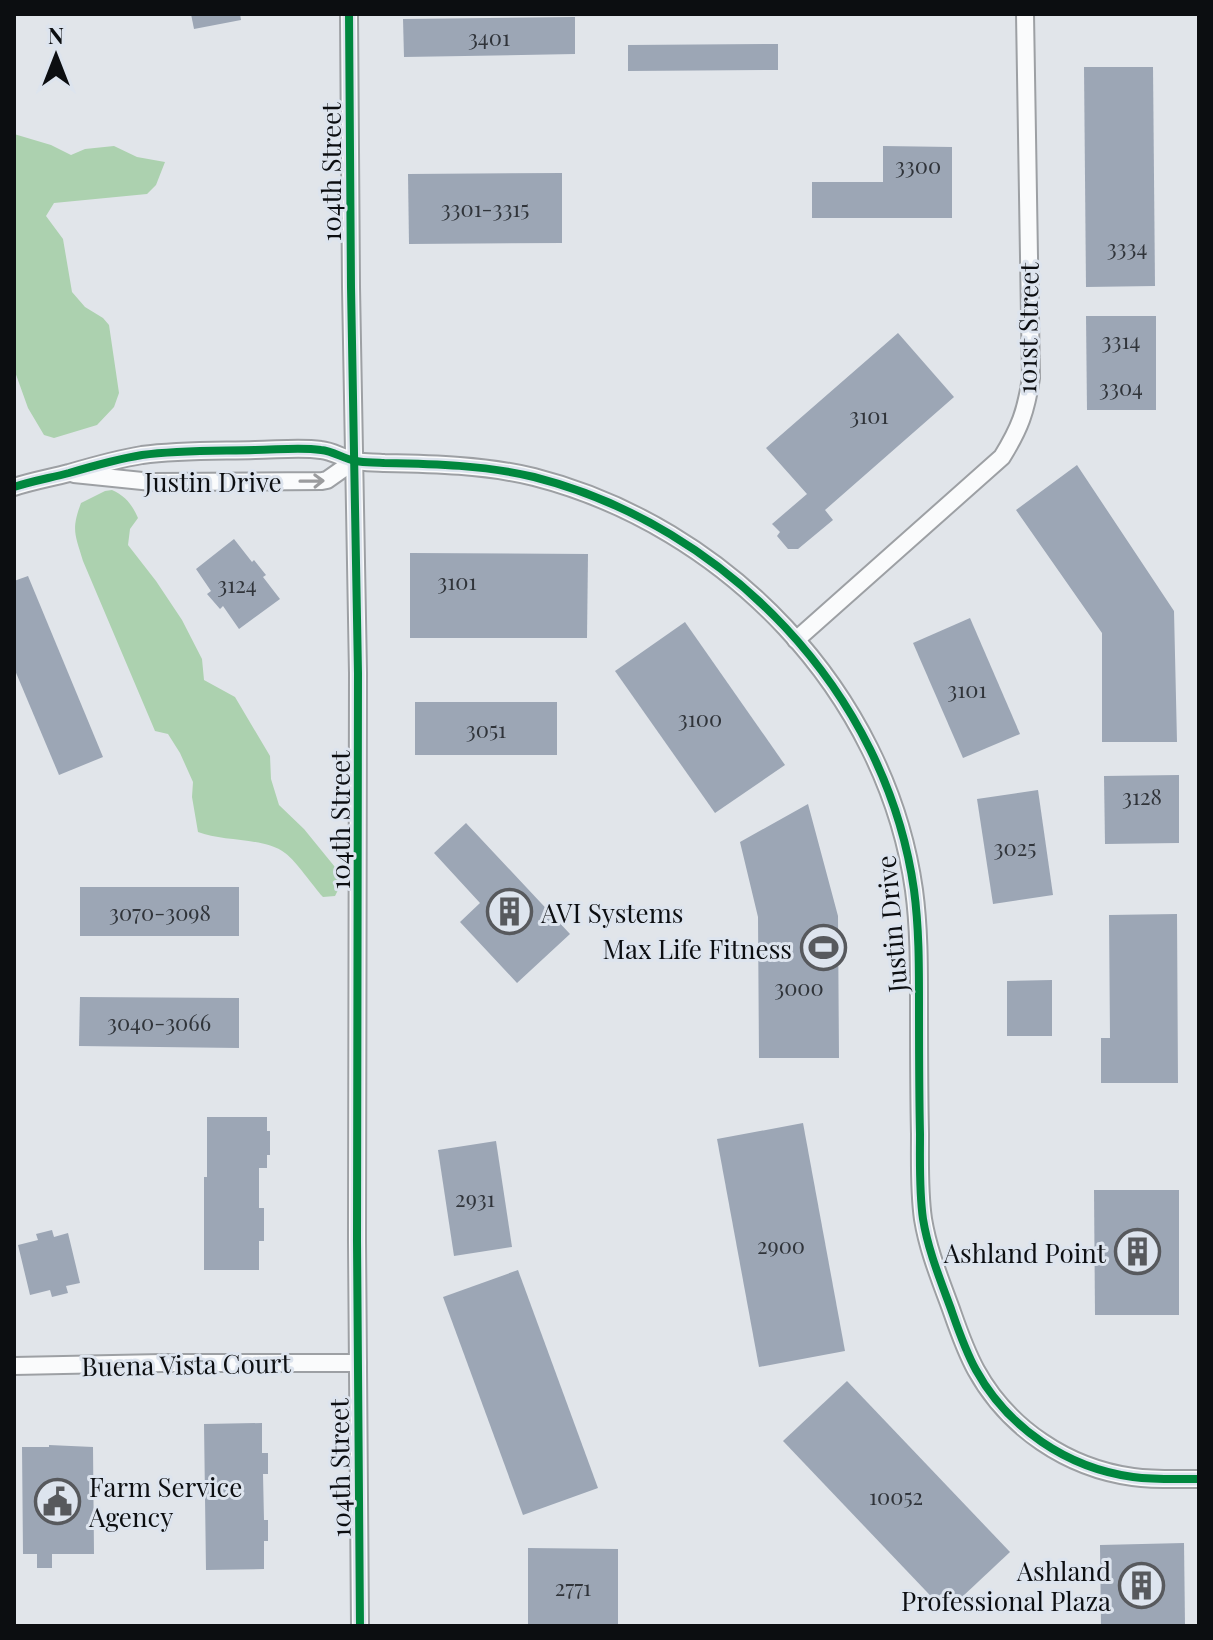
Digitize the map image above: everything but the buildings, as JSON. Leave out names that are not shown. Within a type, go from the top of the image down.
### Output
[{"type":"street","name":"104th Street","points":[[349,14],[359,689],[360,1626]]},
{"type":"street","name":"101st Street","points":[[796,640],[1002,457],[1016,434],[1026,406],[1031,378],[1025,14]]},
{"type":"street","name":"Justin Drive","points":[[14,487],[127,458],[177,452],[325,450],[354,461],[487,468],[534,477],[583,493],[644,520],[734,578],[773,614],[809,654],[841,697],[888,790],[903,838],[914,888],[919,938],[923,1217],[936,1269],[975,1369],[992,1396],[1021,1425],[1079,1463],[1135,1477],[1199,1479]]},
{"type":"street","name":"Justin Drive","points":[[66,474],[152,482],[322,481],[354,461]]},
{"type":"street","name":"Buena Vista Court","points":[[14,1366],[358,1363]]},
{"type":"green space","points":[[14,134],[51,145],[71,155],[85,149],[114,146],[137,157],[165,162],[156,185],[147,194],[54,203],[46,216],[63,239],[72,292],[85,307],[109,325],[119,393],[114,407],[97,425],[54,438],[44,435],[28,408],[14,369]]},
{"type":"green space","points":[[112,490],[124,498],[136,513],[138,518],[130,529],[128,545],[182,620],[202,659],[204,680],[235,697],[270,756],[271,779],[279,805],[304,829],[339,872],[340,886],[335,896],[323,897],[294,862],[276,848],[198,832],[192,797],[193,782],[168,734],[155,731],[76,538],[75,526],[81,503]]},
{"type":"cycle path","points":[[349,14],[358,673],[360,1626]]},
{"type":"cycle path","points":[[14,487],[123,459],[184,451],[313,449],[363,462],[497,470],[534,477],[604,501],[670,534],[731,577],[786,628],[832,685],[870,749],[898,817],[917,918],[923,1219],[935,1264],[972,1362],[989,1391],[1005,1410],[1022,1427],[1063,1454],[1085,1465],[1133,1477],[1199,1479]]},
{"type":"place","name":"AVI Systems","points":[[510,912]]},
{"type":"place","name":"Max Life Fitness","points":[[823,948]]},
{"type":"place","name":"Ashland Point","points":[[1137,1252]]},
{"type":"place","name":"Farm Service Agency","points":[[58,1501]]},
{"type":"place","name":"Ashland Professional Plaza","points":[[1142,1585]]}]
